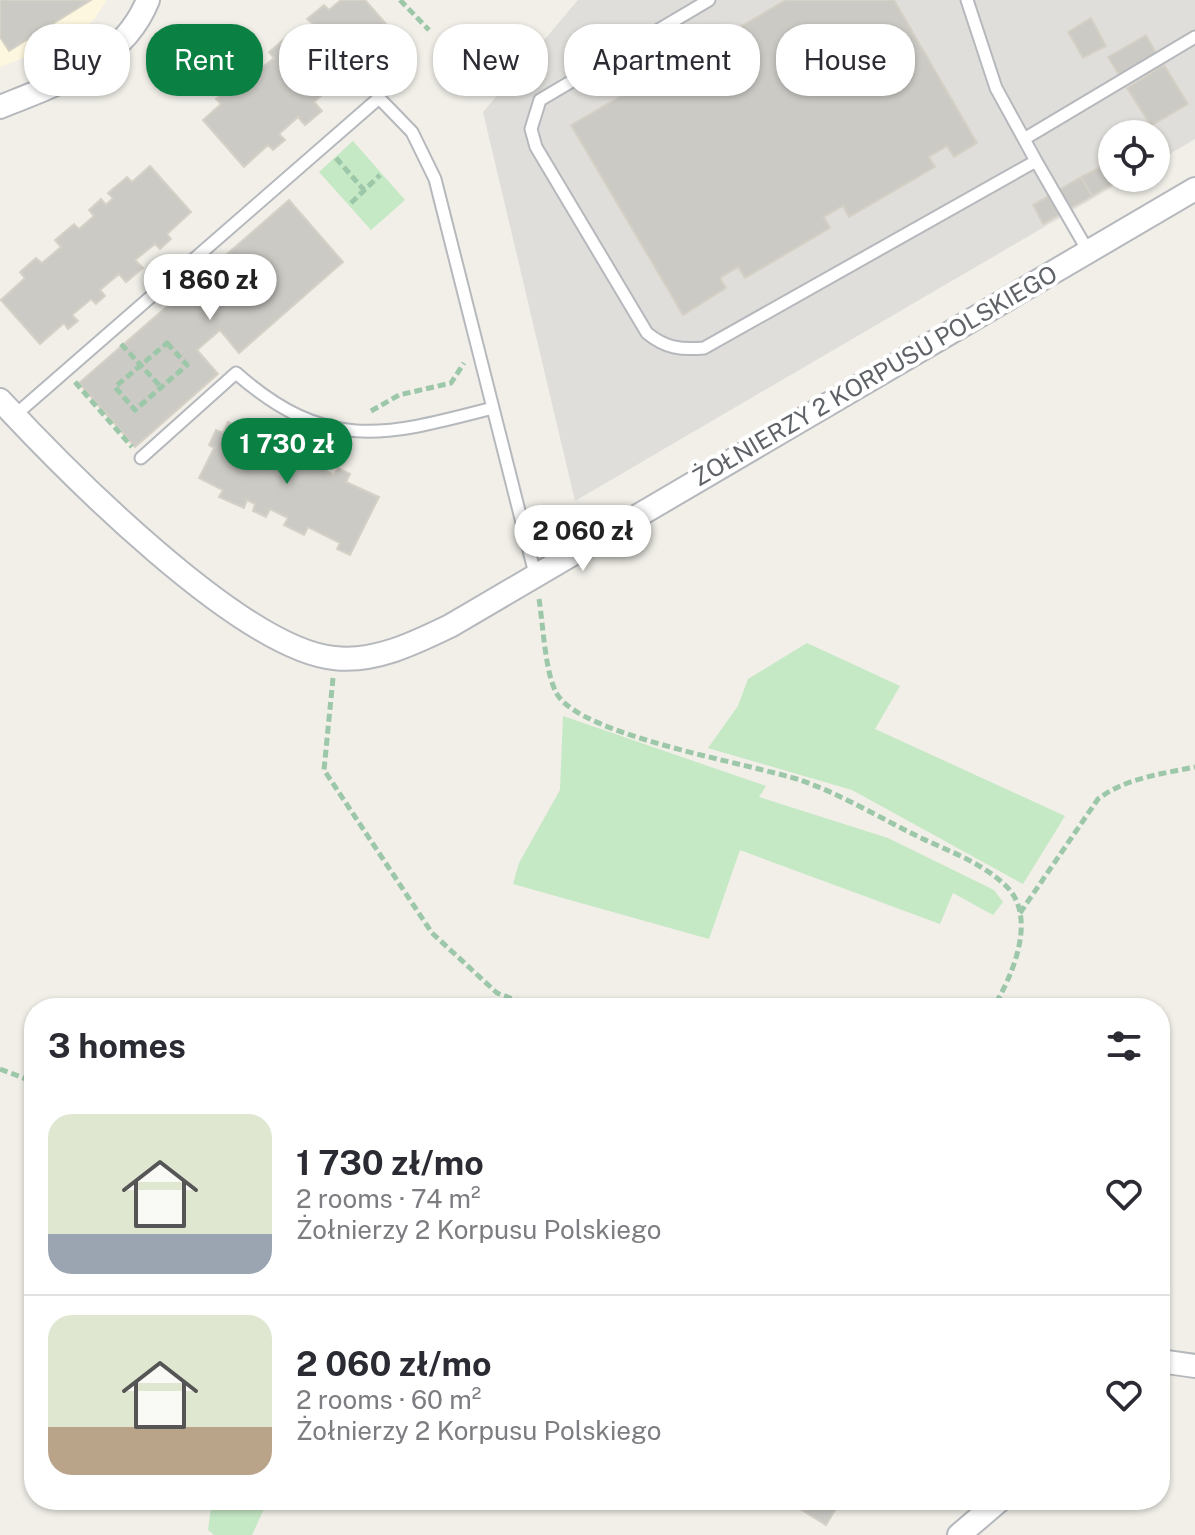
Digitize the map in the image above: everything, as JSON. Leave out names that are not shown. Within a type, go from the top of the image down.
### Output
[{"type":"street","points":[[0,107],[68,79],[110,53],[134,28],[148,0]]},
{"type":"street","name":"ŻOŁNIERZY 2 KORPUSU POLSKIEGO","points":[[7,408],[98,497],[217,600],[275,640],[305,653],[335,659],[363,658],[421,640],[1195,189]]},
{"type":"street","points":[[1170,1356],[1195,1366]]},
{"type":"street","points":[[959,1535],[988,1510]]},
{"type":"lane","points":[[709,0],[540,100],[533,113],[531,129],[536,147],[647,333],[661,344],[683,349],[704,348],[1036,161]]},
{"type":"lane","points":[[967,0],[996,88],[1088,251]]},
{"type":"lane","points":[[1024,139],[1195,37]]},
{"type":"lane","points":[[7,408],[379,98],[412,132],[435,179],[535,574]]},
{"type":"lane","points":[[141,458],[236,373],[265,399],[295,417],[337,430],[376,433],[415,428],[493,408]]},
{"type":"path","points":[[400,0],[429,30]]},
{"type":"path","points":[[333,154],[364,190]]},
{"type":"path","points":[[351,203],[380,175]]},
{"type":"path","points":[[120,342],[161,387]]},
{"type":"path","points":[[167,343],[187,365],[161,387],[135,410],[115,387],[167,343]]},
{"type":"path","points":[[361,417],[399,395],[451,383],[467,359]]},
{"type":"path","points":[[74,381],[141,458]]},
{"type":"path","points":[[535,574],[551,675],[557,694],[569,706],[623,732],[714,761],[801,780],[980,867],[1008,886],[1019,913],[1021,946],[1008,984],[999,998]]},
{"type":"path","points":[[335,659],[324,770],[432,933],[497,993],[510,998]]},
{"type":"path","points":[[1019,913],[1098,799],[1112,788],[1139,779],[1195,767]]},
{"type":"path","points":[[0,1069],[24,1078]]},
{"type":"shaded area","points":[[0,0],[107,0],[89,24],[24,24],[24,58],[0,67]]},
{"type":"shaded area","points":[[578,0],[1195,0],[1195,139],[1170,154],[1170,120],[1098,120],[1098,192],[1104,192],[575,501],[483,112],[497,96],[548,96],[548,35]]},
{"type":"green space","points":[[353,141],[405,200],[371,230],[319,172]]},
{"type":"green space","points":[[807,643],[900,686],[875,729],[1065,816],[1023,884],[852,790],[708,748],[738,706],[748,679]]},
{"type":"green space","points":[[563,716],[766,786],[759,797],[888,838],[994,890],[1003,902],[993,915],[953,893],[940,924],[740,850],[709,939],[513,884],[519,863],[560,790]]},
{"type":"green space","points":[[211,1510],[263,1510],[252,1535],[214,1535],[208,1530]]},
{"type":"building","points":[[0,0],[91,0],[52,24],[24,24],[24,42],[9,51],[0,37]]},
{"type":"building","points":[[341,0],[365,0],[386,24],[313,24],[307,19],[324,5],[329,10]]},
{"type":"building","points":[[786,0],[894,0],[908,24],[776,24],[776,96],[915,96],[915,36],[977,143],[954,157],[947,146],[929,157],[935,167],[849,217],[843,206],[824,217],[830,228],[745,278],[738,267],[720,278],[726,288],[683,315],[571,125],[621,96],[760,96],[760,24],[745,24]]},
{"type":"building","points":[[1091,18],[1106,46],[1083,58],[1068,32]]},
{"type":"building","points":[[1146,35],[1158,56],[1120,77],[1108,57]]},
{"type":"building","points":[[279,44],[279,96],[321,96],[314,102],[322,111],[305,125],[298,117],[279,134],[285,140],[273,150],[268,145],[244,167],[203,120],[221,104],[216,99],[219,96],[263,96],[263,67],[274,58],[269,52]]},
{"type":"building","points":[[1164,65],[1188,104],[1161,120],[1147,120],[1127,88]]},
{"type":"building","points":[[150,166],[191,212],[167,234],[171,239],[160,249],[155,244],[135,260],[143,268],[126,282],[119,274],[100,290],[105,296],[96,304],[91,299],[72,315],[78,321],[68,329],[64,323],[40,344],[1,300],[25,278],[20,272],[36,258],[42,263],[61,247],[55,240],[74,224],[79,229],[94,216],[89,210],[101,199],[106,205],[113,198],[108,193],[127,177],[132,182]]},
{"type":"building","points":[[1098,168],[1099,192],[1092,196],[1081,177]]},
{"type":"building","points":[[1081,177],[1092,196],[1043,224],[1033,205]]},
{"type":"building","points":[[289,200],[343,262],[239,353],[220,330],[197,350],[218,374],[135,447],[79,383]]},
{"type":"building","points":[[228,422],[259,437],[263,431],[277,438],[274,444],[293,453],[295,447],[317,458],[314,465],[334,475],[338,468],[350,474],[346,482],[379,497],[350,555],[337,549],[340,543],[308,527],[304,535],[284,525],[288,518],[270,509],[266,517],[253,511],[255,504],[247,500],[244,508],[219,497],[223,490],[199,478],[214,448],[209,445],[216,430],[223,433]]},
{"type":"building","points":[[802,1510],[835,1510],[826,1525]]}]
